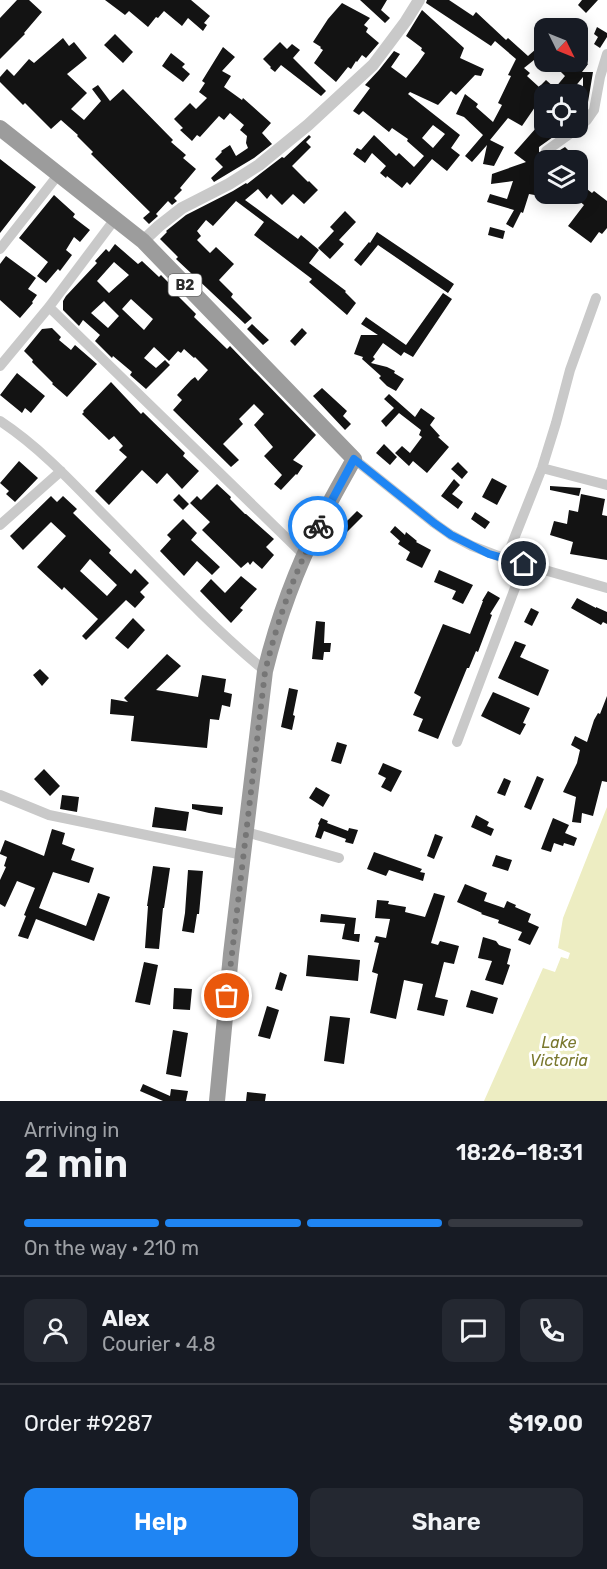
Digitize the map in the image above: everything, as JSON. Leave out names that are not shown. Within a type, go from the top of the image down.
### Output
[{"type":"highway","name":"B2","points":[[0,128],[143,241],[354,459]]},
{"type":"highway","points":[[217,1101],[231,954],[265,672],[288,593],[321,519],[354,459]]},
{"type":"street","points":[[143,241],[182,208],[229,184],[259,165],[308,125],[374,65],[419,0]]},
{"type":"street","points":[[547,150],[578,128],[594,110],[607,54]]},
{"type":"street","points":[[0,249],[58,175]]},
{"type":"street","points":[[0,366],[49,307],[115,219]]},
{"type":"street","points":[[506,559],[542,468],[570,370],[596,298]]},
{"type":"street","points":[[49,307],[304,555]]},
{"type":"street","points":[[0,421],[14,430],[61,471],[193,605],[265,672]]},
{"type":"street","points":[[354,459],[434,523],[472,546],[506,559],[607,588]]},
{"type":"street","points":[[542,468],[607,485]]},
{"type":"street","points":[[0,525],[61,471]]},
{"type":"street","points":[[457,742],[524,564]]},
{"type":"street","points":[[0,795],[49,815],[243,855]]},
{"type":"street","points":[[246,832],[339,858]]},
{"type":"water","name":"Lake Victoria","points":[[607,807],[607,1101],[484,1101],[543,968],[555,972],[561,957],[568,959],[570,953],[558,948],[563,918]]},
{"type":"building","points":[[17,0],[29,0],[42,12],[25,34],[0,59],[0,18]]},
{"type":"building","points":[[105,0],[191,0],[210,16],[204,23],[207,25],[203,31],[188,18],[182,26],[164,11],[148,27],[129,11],[125,15]]},
{"type":"building","points":[[360,0],[387,0],[381,10],[390,18],[385,23]]},
{"type":"building","points":[[427,0],[449,0],[473,16],[476,12],[506,40],[508,38],[528,56],[534,51],[534,60],[524,68],[530,73],[527,76],[536,84],[534,109],[522,126],[508,118],[490,140],[504,147],[494,166],[483,164],[487,145],[472,162],[465,156],[483,135],[464,117],[456,114],[465,94],[478,104],[476,107],[493,122],[502,105],[498,103],[511,76],[508,75],[516,59],[495,41],[491,46],[426,3]]},
{"type":"building","points":[[582,0],[598,0],[586,13],[578,5]]},
{"type":"building","points":[[342,3],[370,18],[364,25],[368,28],[366,32],[379,43],[366,58],[362,55],[351,69],[348,67],[336,82],[314,63],[323,50],[313,42]]},
{"type":"building","points":[[422,10],[464,48],[460,58],[484,69],[481,76],[475,75],[456,95],[451,91],[438,105],[410,92],[408,94],[460,135],[451,148],[460,155],[447,171],[432,159],[410,185],[407,182],[402,188],[380,173],[386,166],[372,153],[365,163],[353,154],[357,148],[361,150],[374,135],[396,156],[399,153],[414,167],[424,156],[407,141],[408,139],[392,128],[389,132],[363,111],[359,115],[353,111],[370,88],[365,85],[394,51],[400,54],[391,67],[406,78],[418,63],[425,53],[406,36]],"holes":[[[433,125],[445,134],[433,148],[422,138]]]},
{"type":"building","points":[[597,27],[607,33],[600,48],[594,44],[598,37],[594,34]]},
{"type":"building","points":[[115,34],[133,52],[123,63],[104,45]]},
{"type":"building","points":[[63,38],[69,46],[74,42],[87,58],[67,74],[87,93],[71,109],[84,120],[101,101],[92,89],[98,85],[110,101],[123,89],[173,140],[171,142],[186,155],[183,158],[196,169],[174,198],[177,201],[172,205],[168,201],[156,214],[158,216],[149,224],[143,218],[150,212],[91,154],[93,152],[78,135],[61,120],[51,129],[0,82],[0,77],[7,69],[14,76],[29,59],[34,63]]},
{"type":"building","points":[[280,42],[287,49],[292,44],[300,50],[293,58],[326,91],[321,96],[281,65],[275,72],[263,59]]},
{"type":"building","points":[[223,47],[235,57],[222,71],[231,76],[224,87],[242,100],[243,98],[271,123],[262,133],[272,144],[254,158],[214,182],[211,178],[223,167],[215,159],[221,151],[230,145],[236,156],[248,148],[247,136],[240,130],[244,125],[230,113],[224,120],[219,116],[200,137],[197,135],[192,141],[180,130],[183,128],[174,119],[190,103],[196,109],[207,98],[199,92],[205,83],[202,81]]},
{"type":"building","points":[[171,53],[185,64],[182,67],[190,74],[183,82],[162,66]]},
{"type":"building","points":[[561,72],[593,72],[588,102],[588,84],[583,84],[583,77],[577,84],[558,84],[565,76]]},
{"type":"building","points":[[534,130],[534,138],[552,138],[539,147],[539,150],[534,150],[534,195],[529,194],[523,213],[521,212],[513,228],[506,224],[514,210],[487,202],[490,194],[507,199],[513,181],[491,184],[492,174],[526,162],[514,153]]},
{"type":"building","points":[[309,135],[311,137],[306,142],[311,147],[292,166],[318,190],[304,204],[293,194],[282,205],[271,194],[267,199],[258,189],[245,200],[298,239],[301,235],[319,250],[309,263],[346,291],[356,303],[347,315],[309,282],[312,279],[254,235],[264,222],[236,201],[213,226],[206,220],[197,231],[201,236],[197,240],[210,253],[216,247],[234,264],[219,280],[233,294],[231,297],[252,318],[245,324],[176,259],[178,257],[160,239],[166,231],[186,215],[247,184],[282,157],[284,158]]},
{"type":"building","points":[[0,159],[36,187],[0,233]]},
{"type":"building","points":[[588,190],[592,193],[594,191],[607,201],[607,228],[602,234],[599,232],[591,243],[568,226],[584,205],[588,204]]},
{"type":"building","points":[[54,195],[75,214],[73,217],[90,230],[80,242],[74,237],[66,250],[72,255],[60,271],[58,269],[46,283],[37,276],[48,262],[19,238]]},
{"type":"building","points":[[345,211],[356,222],[339,240],[344,244],[330,259],[318,248],[334,231],[330,227]]},
{"type":"building","points":[[490,227],[505,231],[503,239],[488,235]]},
{"type":"building","points":[[377,232],[454,284],[448,293],[378,245],[361,266],[354,260]]},
{"type":"building","points":[[115,244],[138,264],[142,261],[159,277],[161,275],[174,288],[172,290],[196,314],[194,317],[227,349],[230,346],[316,435],[293,460],[303,466],[281,490],[274,484],[282,475],[264,456],[273,447],[254,425],[264,414],[254,404],[239,419],[243,424],[223,444],[239,460],[231,467],[173,410],[182,400],[177,395],[191,380],[195,377],[198,381],[208,370],[195,357],[184,349],[181,353],[178,351],[169,361],[154,347],[144,358],[156,368],[165,360],[170,365],[146,389],[130,375],[132,372],[113,356],[112,358],[95,341],[100,335],[83,320],[79,326],[63,310],[63,301],[66,296],[97,263],[95,261],[106,249],[109,252]],"holes":[[[114,262],[129,275],[109,293],[97,281]],[[131,299],[153,319],[144,330],[122,309]],[[104,301],[119,316],[108,328],[91,313]]]},
{"type":"building","points":[[6,256],[36,278],[28,289],[37,295],[20,318],[0,300],[0,264]]},
{"type":"building","points":[[443,293],[452,299],[413,357],[404,352],[401,356],[383,343],[373,357],[375,359],[371,363],[387,367],[404,379],[396,391],[379,378],[381,376],[362,359],[363,357],[354,354],[361,335],[378,335],[361,324],[366,317],[406,345]]},
{"type":"building","points":[[252,324],[269,340],[263,345],[247,329]]},
{"type":"building","points":[[52,328],[61,337],[59,340],[71,350],[75,345],[97,364],[67,397],[52,384],[24,351],[42,329]]},
{"type":"building","points":[[302,328],[307,333],[295,346],[290,341]]},
{"type":"building","points":[[17,373],[45,396],[31,413],[25,408],[22,413],[0,395]]},
{"type":"building","points":[[111,382],[141,414],[143,412],[185,453],[183,456],[199,471],[182,489],[167,473],[157,484],[142,470],[109,505],[95,491],[127,457],[119,450],[123,446],[114,436],[109,440],[82,414]]},
{"type":"building","points":[[322,388],[347,411],[343,416],[351,424],[345,430],[313,396]]},
{"type":"building","points":[[389,394],[415,417],[421,408],[435,418],[430,425],[449,447],[427,473],[413,461],[409,466],[395,453],[402,446],[410,453],[422,437],[419,435],[421,430],[399,413],[386,427],[381,421],[394,408],[384,399]]},
{"type":"building","points":[[384,444],[397,457],[390,465],[376,453]]},
{"type":"building","points":[[19,461],[38,478],[15,502],[6,494],[9,491],[0,483]]},
{"type":"building","points":[[458,462],[468,472],[462,479],[451,469]]},
{"type":"building","points":[[492,478],[507,486],[497,505],[482,497]]},
{"type":"building","points":[[454,479],[460,485],[452,494],[463,502],[458,509],[441,496]]},
{"type":"building","points":[[217,484],[245,514],[274,539],[266,547],[274,555],[262,569],[253,561],[250,565],[248,562],[241,568],[202,530],[210,522],[190,503],[197,496],[201,500]]},
{"type":"building","points":[[550,486],[581,488],[579,496],[550,490]]},
{"type":"building","points":[[179,494],[189,504],[183,510],[173,500]]},
{"type":"building","points":[[581,494],[605,499],[602,515],[607,516],[607,560],[570,554],[573,542],[550,535],[554,521],[567,524],[569,510],[578,512]]},
{"type":"building","points":[[51,496],[57,502],[63,496],[77,509],[73,513],[111,550],[109,553],[131,574],[135,569],[149,583],[140,592],[145,597],[135,608],[126,600],[86,640],[82,636],[98,619],[64,587],[62,590],[37,567],[66,536],[51,522],[23,550],[10,536]],"holes":[[[90,559],[117,585],[107,596],[80,571]]]},
{"type":"building","points":[[357,511],[363,516],[342,537],[337,531]]},
{"type":"building","points":[[475,512],[490,522],[485,529],[471,519]]},
{"type":"building","points":[[183,519],[197,533],[191,540],[220,567],[212,575],[197,561],[184,576],[160,551],[171,539],[167,535]]},
{"type":"building","points":[[395,526],[405,535],[406,532],[416,542],[431,550],[422,568],[406,560],[410,552],[398,544],[400,541],[390,532]]},
{"type":"building","points":[[439,570],[473,585],[463,604],[452,599],[456,591],[434,582]]},
{"type":"building","points":[[241,576],[257,589],[240,608],[243,610],[231,623],[200,591],[211,579],[225,593]]},
{"type":"building","points":[[488,591],[500,598],[490,614],[492,615],[478,652],[476,651],[467,668],[438,739],[418,731],[423,719],[413,715],[421,697],[414,693],[443,624],[470,634]]},
{"type":"building","points":[[577,598],[607,612],[607,624],[603,622],[601,625],[571,608]]},
{"type":"building","points":[[531,608],[539,612],[532,626],[524,622]]},
{"type":"building","points":[[133,618],[145,630],[128,649],[115,638]]},
{"type":"building","points":[[316,621],[325,622],[324,643],[331,643],[330,652],[324,652],[323,660],[312,659]]},
{"type":"building","points":[[515,641],[526,645],[520,657],[549,670],[538,696],[498,678]]},
{"type":"building","points":[[167,654],[181,666],[156,690],[198,697],[202,675],[226,679],[224,692],[232,694],[230,707],[222,705],[219,720],[210,719],[207,748],[131,741],[134,716],[110,714],[111,699],[128,702],[124,698]]},
{"type":"building","points":[[40,669],[49,678],[42,686],[33,675]]},
{"type":"building","points":[[289,688],[298,690],[292,730],[281,727]]},
{"type":"building","points":[[493,692],[530,708],[523,723],[526,724],[520,735],[481,716]]},
{"type":"building","points":[[607,696],[607,782],[602,781],[593,816],[582,813],[581,823],[572,822],[576,797],[563,792],[577,763],[580,750],[571,745],[575,736],[587,742],[594,720],[598,713],[600,714]]},
{"type":"building","points":[[337,742],[347,745],[341,764],[331,761]]},
{"type":"building","points":[[383,763],[402,771],[391,792],[381,787],[386,778],[378,774]]},
{"type":"building","points":[[44,769],[60,786],[50,796],[34,779]]},
{"type":"building","points":[[537,776],[544,779],[531,810],[524,807]]},
{"type":"building","points":[[504,778],[511,781],[505,796],[497,793]]},
{"type":"building","points":[[316,787],[330,795],[323,807],[309,798]]},
{"type":"building","points":[[62,795],[79,797],[77,812],[60,809]]},
{"type":"building","points":[[192,804],[223,807],[222,815],[192,809]]},
{"type":"building","points":[[155,807],[189,812],[186,831],[152,827]]},
{"type":"building","points":[[476,815],[489,822],[487,826],[494,829],[491,836],[471,827]]},
{"type":"building","points":[[321,818],[328,821],[327,823],[348,831],[349,828],[358,830],[353,844],[324,831],[321,839],[315,837]]},
{"type":"building","points":[[553,818],[569,825],[565,833],[577,838],[574,846],[554,843],[551,852],[541,849]]},
{"type":"building","points":[[52,829],[65,833],[62,844],[75,849],[71,860],[94,868],[89,883],[53,872],[39,908],[86,926],[98,893],[110,897],[94,941],[36,919],[28,939],[18,936],[35,888],[17,881],[5,907],[0,904],[0,880],[6,867],[4,866],[7,857],[0,853],[5,840],[44,856]]},
{"type":"building","points":[[435,834],[443,837],[434,859],[427,856]]},
{"type":"building","points":[[374,852],[422,869],[420,872],[425,873],[423,881],[389,870],[386,876],[367,869]]},
{"type":"building","points":[[496,855],[512,860],[508,871],[492,866]]},
{"type":"building","points":[[153,866],[170,868],[159,949],[145,948],[147,906]]},
{"type":"building","points":[[188,870],[203,871],[199,914],[197,914],[194,933],[182,931]]},
{"type":"building","points":[[465,884],[487,893],[484,901],[504,908],[507,901],[531,914],[528,922],[539,927],[530,945],[518,940],[522,932],[498,923],[499,920],[457,902]]},
{"type":"building","points":[[434,893],[445,896],[431,943],[438,945],[440,941],[459,946],[454,964],[444,962],[435,997],[448,1000],[444,1016],[417,1010],[423,984],[404,980],[396,1019],[370,1013],[378,974],[372,972],[379,943],[374,942],[376,936],[386,938],[390,919],[375,918],[377,900],[389,901],[388,904],[406,907],[405,912],[425,917]]},
{"type":"building","points":[[321,914],[356,918],[354,934],[360,934],[359,942],[342,939],[345,924],[320,922]]},
{"type":"building","points":[[483,937],[511,949],[507,964],[510,965],[503,985],[485,980],[492,961],[478,958]]},
{"type":"building","points":[[308,955],[360,960],[358,981],[306,976]]},
{"type":"building","points":[[144,962],[158,965],[150,1005],[135,1002]]},
{"type":"building","points":[[280,972],[287,975],[282,991],[275,989]]},
{"type":"building","points":[[174,988],[192,989],[190,1010],[173,1009]]},
{"type":"building","points":[[471,990],[498,998],[493,1014],[466,1007]]},
{"type":"building","points":[[267,1006],[279,1010],[270,1039],[258,1036]]},
{"type":"building","points":[[330,1016],[350,1018],[344,1064],[324,1061]]},
{"type":"building","points":[[173,1030],[188,1033],[181,1077],[166,1074]]},
{"type":"building","points":[[143,1084],[170,1096],[171,1089],[188,1091],[186,1101],[163,1101],[140,1091]]},
{"type":"building","points":[[247,1092],[266,1094],[265,1101],[246,1101]]},
{"type":"way so far","points":[[227,996],[265,672],[288,593],[318,526]]},
{"type":"route","points":[[318,526],[354,459],[451,535],[489,554],[524,564]]}]
